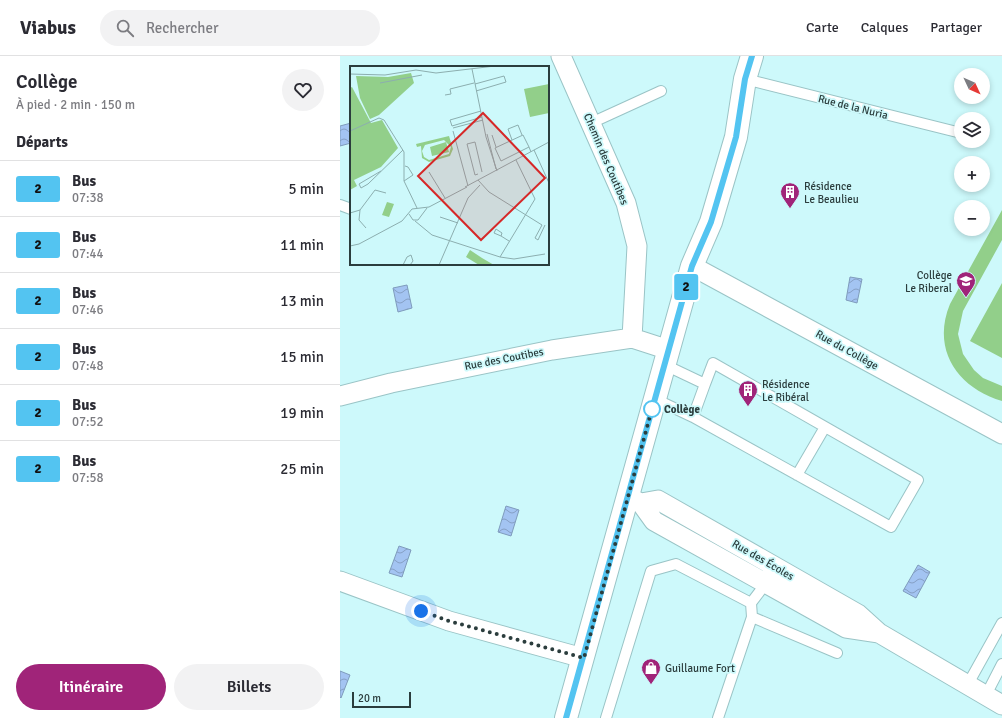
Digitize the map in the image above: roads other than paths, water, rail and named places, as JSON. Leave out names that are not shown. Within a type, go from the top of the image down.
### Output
[{"type":"main road","points":[[566,718],[634,500],[655,399],[693,261],[698,218],[710,173],[734,101],[745,79],[752,56]]},
{"type":"street","name":"Chemin des Coutibes","points":[[561,56],[626,203],[637,246],[632,338]]},
{"type":"street","name":"Rue du Collège","points":[[693,261],[1002,434]]},
{"type":"street","name":"Rue des Coutibes","points":[[340,396],[390,383],[552,350],[632,338],[667,358]]},
{"type":"street","name":"Rue des Écoles","points":[[634,500],[654,520],[767,582],[846,628],[879,633]]},
{"type":"street","name":"Rue des Écoles","points":[[634,500],[658,500],[858,614],[879,633],[1002,705]]},
{"type":"street","points":[[340,581],[449,621],[584,658]]},
{"type":"lane","name":"Rue de la Nuria","points":[[745,79],[954,131]]},
{"type":"lane","points":[[591,123],[661,91]]},
{"type":"lane","points":[[340,205],[350,209]]},
{"type":"lane","points":[[667,358],[705,384]]},
{"type":"lane","points":[[655,399],[693,417],[891,527],[918,480],[713,363],[693,417]]},
{"type":"lane","points":[[797,475],[825,427]]},
{"type":"lane","points":[[606,718],[651,571],[676,564],[751,604]]},
{"type":"lane","points":[[718,718],[752,617],[751,604],[767,582]]},
{"type":"lane","points":[[752,617],[837,653]]},
{"type":"lane","points":[[968,684],[1002,623]]},
{"type":"lane","points":[[986,695],[1002,664]]},
{"type":"water","points":[[350,123],[350,143],[340,146],[340,126]]},
{"type":"water","points":[[850,277],[862,279],[857,303],[846,300]]},
{"type":"water","points":[[407,285],[412,308],[398,312],[393,288]]},
{"type":"water","points":[[506,506],[519,510],[511,536],[498,532]]},
{"type":"water","points":[[399,546],[411,550],[402,577],[389,573]]},
{"type":"water","points":[[918,565],[930,572],[916,598],[903,591]]},
{"type":"water","points":[[340,671],[350,675],[341,698],[340,697]]},
{"type":"place","name":"Résidence Le Beaulieu","points":[[790,209]]},
{"type":"place","name":"Collège Le Riberal","points":[[966,298]]},
{"type":"place","name":"Résidence Le Ribéral","points":[[748,407]]},
{"type":"place","name":"Collège","points":[[652,409]]},
{"type":"place","name":"Guillaume Fort","points":[[651,685]]}]
